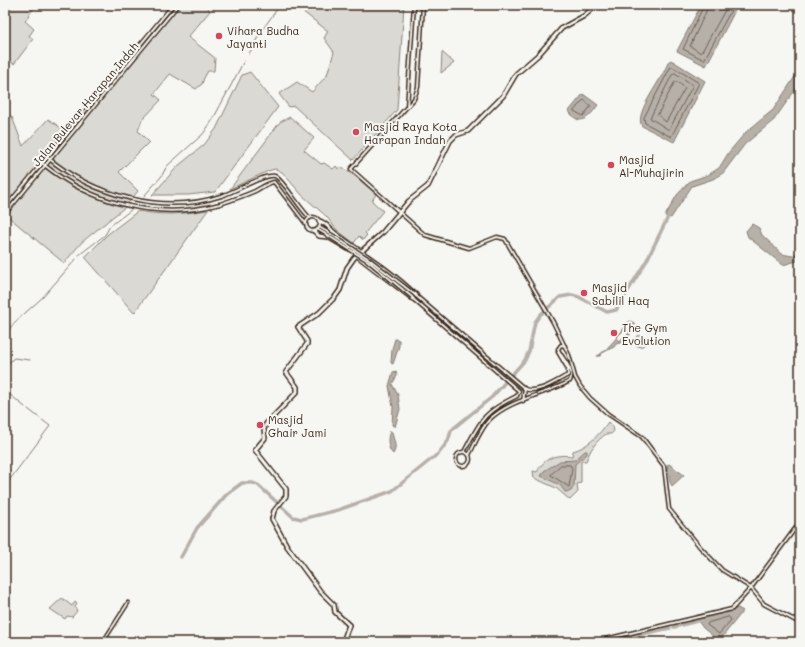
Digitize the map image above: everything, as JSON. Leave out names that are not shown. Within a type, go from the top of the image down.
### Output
[{"type":"main road","points":[[343,642],[349,626],[335,613],[334,605],[320,591],[291,552],[272,519],[272,513],[287,494],[286,489],[255,450],[265,438],[264,429],[266,424],[297,392],[298,388],[286,372],[307,344],[307,341],[298,327],[319,313],[338,294],[347,268],[356,255],[383,232],[398,212],[431,182],[445,148],[450,140],[456,135],[466,132],[503,96],[516,74],[538,55],[562,28],[584,16],[596,5]]},
{"type":"main road","points":[[319,221],[324,222],[333,232],[387,269],[415,294]]},
{"type":"main road","points":[[317,229],[319,236],[328,238],[356,255],[412,298]]},
{"type":"street","name":"Jalan Bulevar Harapan Indah","points":[[5,208],[173,5]]},
{"type":"street","name":"Jalan Bulevar Harapan Indah","points":[[5,214],[178,5]]},
{"type":"street","points":[[406,108],[414,5]]},
{"type":"street","points":[[423,5],[418,87],[414,100],[351,170],[422,234],[469,248],[497,237],[502,237],[544,306],[565,346],[577,380],[586,393],[608,414],[638,434],[662,463],[665,470],[669,510],[726,574],[751,588],[764,604],[800,623]]},
{"type":"street","points":[[46,157],[93,186],[141,201],[165,203],[202,201],[239,190],[270,176],[279,178],[302,210],[310,218],[316,218],[319,221],[317,229]]},
{"type":"street","points":[[42,163],[89,193],[136,208],[163,211],[200,208],[242,197],[271,182],[274,182],[278,185],[308,229],[317,229],[325,232],[369,259],[415,294],[525,389],[534,390],[569,373],[557,350],[558,345],[563,342]]},
{"type":"street","points":[[270,176],[271,182]]},
{"type":"street","points":[[306,224],[310,218]]},
{"type":"street","points":[[325,232],[368,260],[499,372],[519,391],[517,396],[490,411],[481,419],[464,452]]},
{"type":"street","points":[[452,332],[457,330]]},
{"type":"street","points":[[455,334],[457,330]]},
{"type":"street","points":[[469,456],[464,452],[458,453],[456,460],[460,465],[468,464],[469,456],[485,426],[494,416],[503,410],[570,381],[569,367],[558,349],[561,345],[565,346]]},
{"type":"street","points":[[557,380],[560,386]]},
{"type":"street","points":[[523,401],[525,389]]},
{"type":"street","points":[[490,411],[494,416]]},
{"type":"street","points":[[593,642],[728,610],[738,603],[751,588],[800,522]]},
{"type":"street","points":[[103,642],[128,603]]},
{"type":"shaded area","points":[[5,5],[36,5],[25,21],[34,29],[29,36],[33,39],[14,64],[11,62],[5,69]]},
{"type":"shaded area","points":[[178,5],[206,5],[210,11],[188,37],[215,58],[214,71],[208,71],[202,84],[196,89],[170,74],[154,94],[161,100],[142,120],[138,131],[149,142],[119,172],[138,191],[125,207],[82,242],[64,263],[5,214],[5,111],[12,117],[23,146],[48,119],[67,132],[111,75]]},
{"type":"shaded area","points":[[294,5],[404,5],[397,110],[353,160],[294,106],[289,107],[279,94],[297,82],[312,92],[327,75],[334,52],[324,38],[328,31]]},
{"type":"shaded area","points":[[442,52],[454,63],[441,73]]},
{"type":"shaded area","points":[[250,72],[278,107],[215,192],[188,195],[152,195],[178,166],[204,145],[216,129],[242,75]]},
{"type":"shaded area","points":[[290,117],[314,138],[304,150],[321,164],[324,163],[333,169],[336,166],[338,169],[341,167],[355,176],[376,194],[372,201],[383,211],[365,233],[367,235],[363,240],[359,236],[354,243],[337,230],[326,216],[302,195],[282,172],[275,169],[230,189],[280,122]]},
{"type":"shaded area","points":[[208,210],[134,313],[85,257],[108,234],[138,211],[156,214],[173,214]]},
{"type":"shaded area","points":[[640,335],[644,337],[646,341],[644,345],[640,347],[636,345],[634,341],[636,337]]},
{"type":"shaded area","points":[[608,422],[613,427],[614,431],[611,434],[606,434],[599,440],[591,449],[586,461],[581,461],[581,483],[577,484],[578,492],[570,500],[556,488],[534,478],[533,471],[537,472],[547,460],[556,456],[572,456],[573,451],[584,447],[593,440]]},
{"type":"shaded area","points":[[62,598],[72,606],[75,602],[77,604],[75,607],[77,611],[72,617],[67,616],[65,619],[50,609]]},
{"type":"water","points":[[701,5],[738,5],[706,66],[677,51]]},
{"type":"water","points":[[671,60],[705,81],[674,142],[642,126],[640,120],[645,104],[668,62]]},
{"type":"water","points":[[800,69],[800,83],[774,120],[745,144],[723,173],[713,179],[692,186],[671,218],[665,216],[677,195],[690,181],[708,175],[719,168],[729,152],[746,132],[773,110]]},
{"type":"water","points":[[583,94],[598,105],[592,113],[585,119],[581,120],[573,116],[569,111]]},
{"type":"water","points":[[752,224],[759,228],[762,235],[782,254],[792,256],[800,252],[800,260],[783,265],[748,237],[746,231]]},
{"type":"water","points":[[630,321],[634,323],[635,328],[624,342],[616,344],[614,347],[602,353],[617,338],[620,341],[623,337],[626,338],[629,332],[634,328],[627,323]]},
{"type":"water","points":[[627,323],[625,329],[620,333],[624,327]]},
{"type":"water","points":[[395,339],[399,340],[399,346],[393,364],[391,363],[392,349]]},
{"type":"water","points":[[396,371],[397,376],[392,384],[398,395],[400,409],[395,427],[392,425],[393,407],[389,386],[393,372]]},
{"type":"water","points":[[390,431],[392,432],[395,446],[393,454],[388,443]]},
{"type":"water","points":[[587,451],[587,454],[575,464],[574,486],[571,491],[565,492],[560,485],[541,476],[544,471],[560,461],[575,460]]},
{"type":"water","points":[[669,464],[684,475],[672,486],[667,465]]},
{"type":"water","points":[[738,608],[743,611],[719,641],[703,628],[698,621],[724,614]]},
{"type":"waterway","points":[[249,54],[260,33],[280,5]]},
{"type":"waterway","points":[[144,196],[161,177],[167,166],[203,134],[212,121],[244,61]]},
{"type":"waterway","points":[[79,255],[105,235],[110,226],[131,210]]},
{"type":"waterway","points":[[181,557],[197,528],[227,494],[242,483],[253,483],[258,485],[293,517],[302,519],[338,510],[392,491],[439,453],[448,441],[451,431],[492,397],[525,360],[529,351],[535,322],[540,315],[560,297],[572,295],[579,297],[607,312],[616,310],[647,260],[669,215]]},
{"type":"waterway","points":[[5,334],[15,322],[43,297],[76,259]]},
{"type":"waterway","points":[[5,366],[14,358],[30,360]]},
{"type":"waterway","points":[[8,393],[25,407]]},
{"type":"waterway","points":[[5,486],[50,426],[28,409]]},
{"type":"waterway","points":[[674,627],[724,614]]},
{"type":"waterway","points":[[624,638],[670,628]]},
{"type":"waterway","points":[[798,642],[800,638]]},
{"type":"waterway","points":[[605,642],[616,640]]},
{"type":"place","name":"Vihara Budha Jayanti","points":[[219,36]]},
{"type":"place","name":"Masjid Raya Kota Harapan Indah","points":[[356,132]]},
{"type":"place","name":"Masjid Al-Muhajirin","points":[[611,165]]},
{"type":"place","name":"Masjid Sabilil Haq","points":[[584,293]]},
{"type":"place","name":"The Gym Evolution","points":[[614,333]]},
{"type":"place","name":"Masjid Ghair Jami","points":[[260,425]]}]
